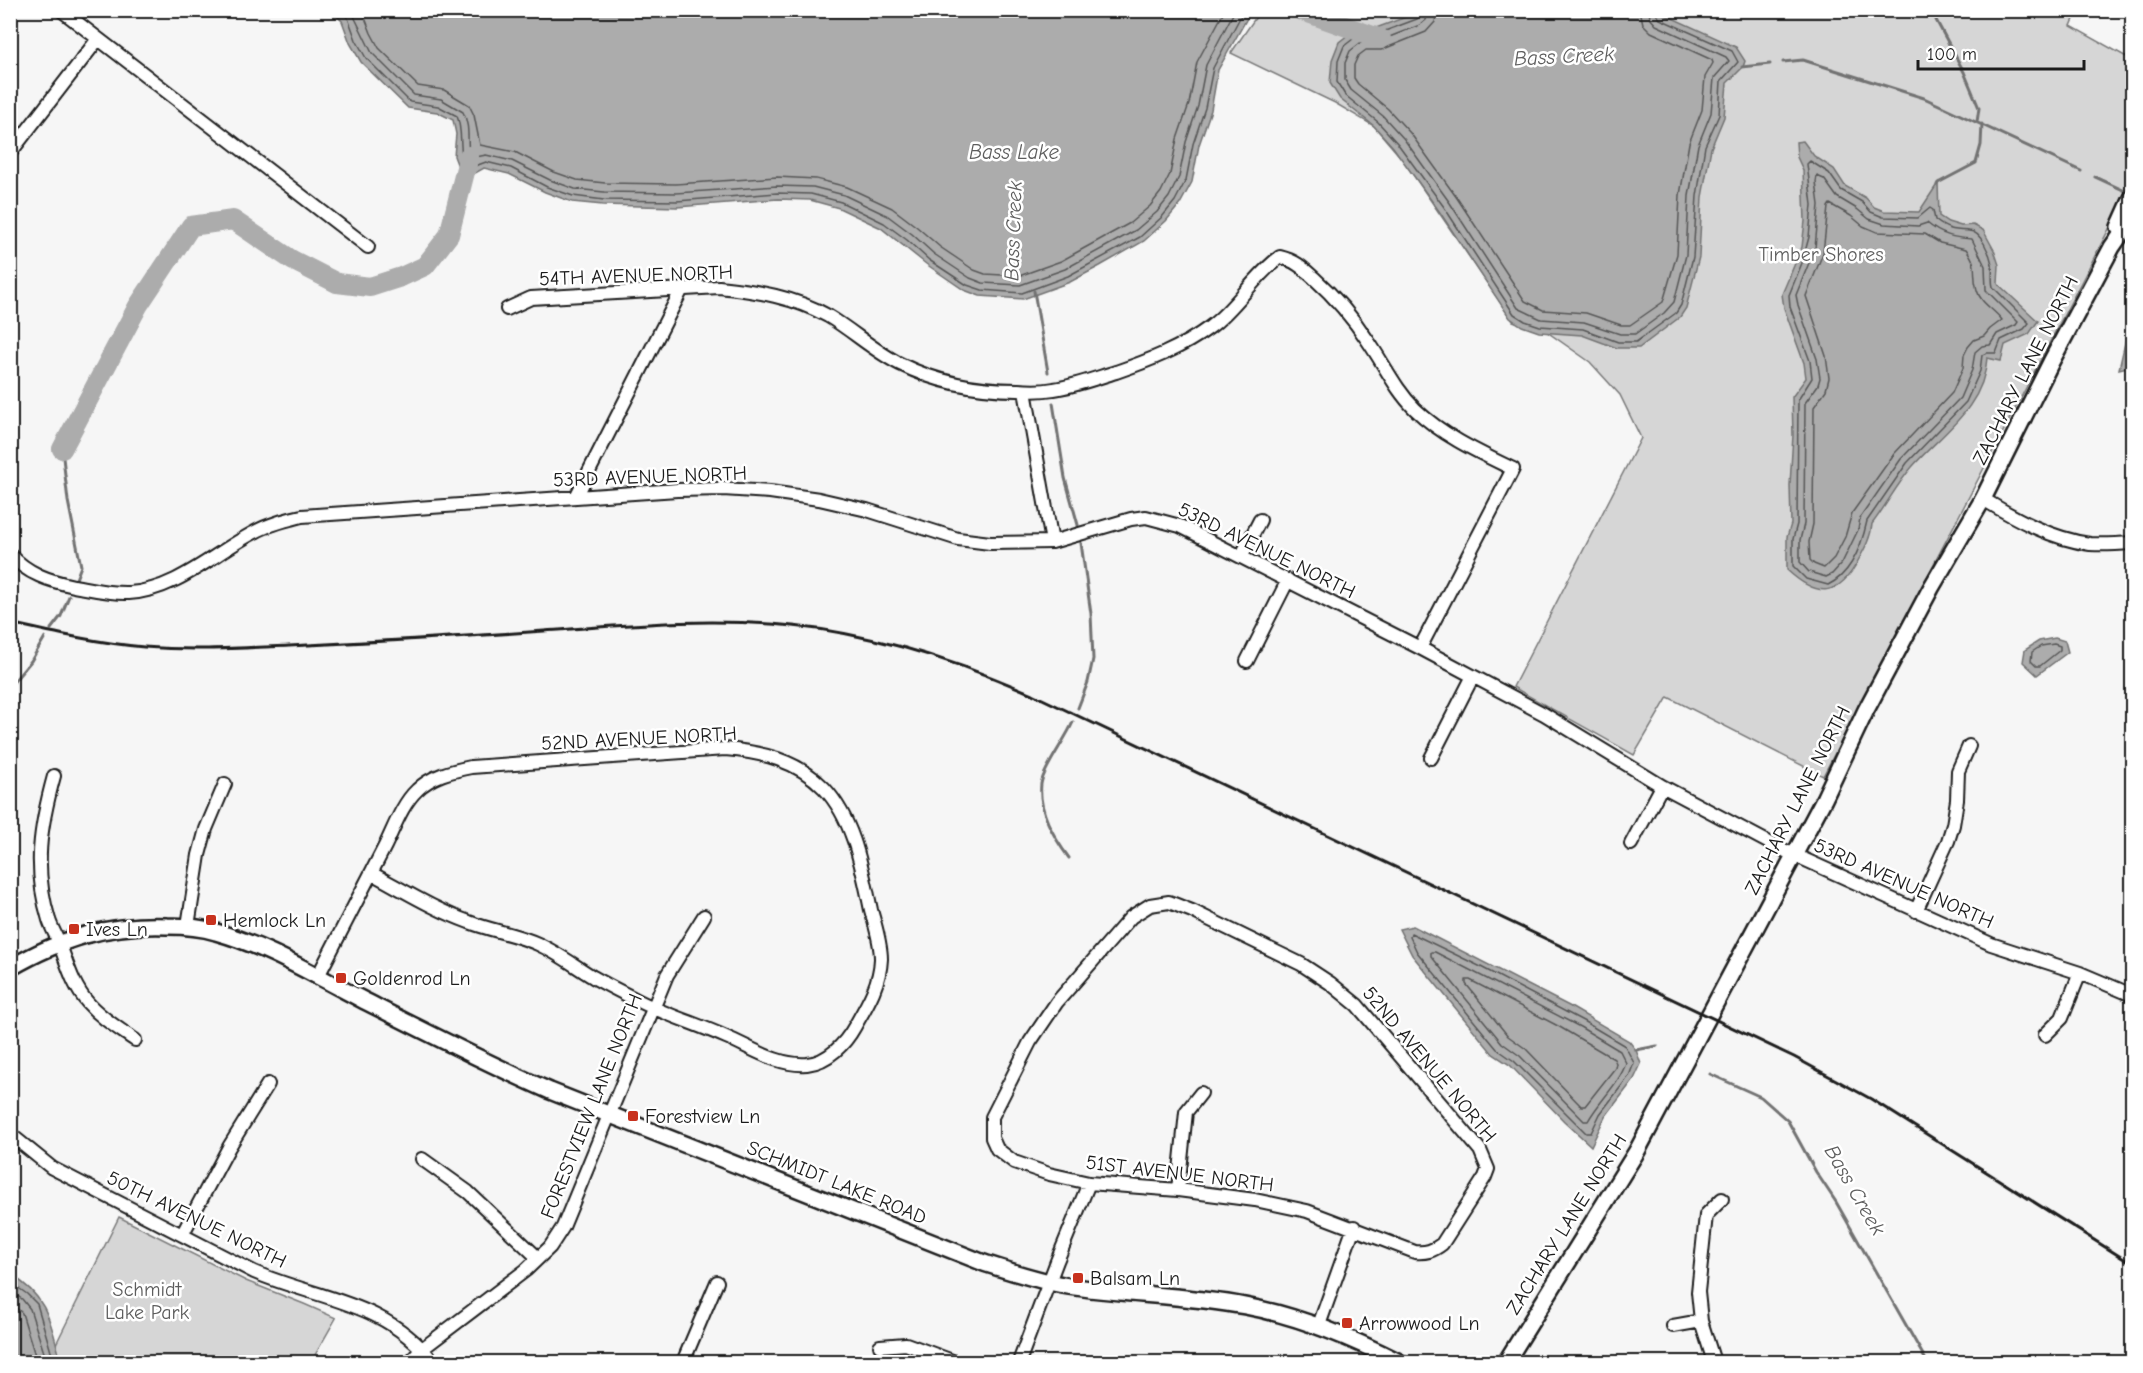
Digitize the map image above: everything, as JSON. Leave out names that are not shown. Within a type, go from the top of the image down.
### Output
[{"type":"street","points":[[61,10],[368,247]]},
{"type":"street","points":[[10,153],[98,39]]},
{"type":"street","name":"ZACHARY LANE NORTH","points":[[2112,247],[2133,198]]},
{"type":"street","name":"ZACHARY LANE NORTH","points":[[1506,1362],[1637,1150],[1795,855],[1871,700],[1931,588],[1983,499],[2051,362],[2112,247],[2133,218]]},
{"type":"street","name":"54TH AVENUE NORTH","points":[[507,309],[531,298],[719,287],[776,295],[827,316],[898,363],[925,376],[957,385],[993,390],[1054,389],[1138,364],[1169,351],[1210,327],[1249,288],[1264,269],[1280,257],[1294,260],[1337,301],[1369,342],[1399,391],[1416,410],[1438,429],[1513,469],[1420,648]]},
{"type":"street","points":[[576,497],[682,290]]},
{"type":"street","points":[[1025,390],[1052,542]]},
{"type":"street","name":"53RD AVENUE NORTH","points":[[10,554],[28,570],[54,582],[129,593],[167,585],[256,531],[302,516],[676,490],[723,489],[770,492],[819,499],[867,510],[958,539],[990,543],[1052,542],[1131,519],[1146,517],[1180,526],[1420,648],[1544,714],[1662,786],[1779,848],[1991,944],[2080,973],[2133,995]]},
{"type":"street","points":[[1983,499],[2031,526],[2073,541],[2093,544],[2133,543]]},
{"type":"street","points":[[1241,557],[1260,520]]},
{"type":"street","points":[[1247,661],[1288,580]]},
{"type":"street","points":[[1431,758],[1473,676]]},
{"type":"street","points":[[1916,910],[1951,833],[1957,800],[1958,771],[1969,746]]},
{"type":"street","name":"52ND AVENUE NORTH","points":[[318,976],[407,804],[416,791],[431,780],[471,767],[724,750],[752,752],[777,758],[800,768],[823,787],[839,807],[858,852],[878,935],[881,958],[878,980],[852,1031],[844,1043],[821,1060],[809,1064],[781,1062],[699,1025],[652,1008]]},
{"type":"street","points":[[54,776],[41,831],[39,870],[50,923],[78,991],[101,1016],[135,1040]]},
{"type":"street","points":[[188,926],[199,855],[206,829],[225,784]]},
{"type":"street","points":[[1631,844],[1662,786]]},
{"type":"street","points":[[371,873],[452,915],[538,944],[652,1008]]},
{"type":"street","name":"52ND AVENUE NORTH","points":[[1014,1162],[997,1149],[992,1138],[992,1117],[1030,1042],[1057,1002],[1131,917],[1150,905],[1168,902],[1181,906],[1301,964],[1330,983],[1357,1005],[1480,1150],[1488,1169],[1482,1184],[1442,1244]]},
{"type":"street","name":"FORESTVIEW LANE NORTH","points":[[410,1362],[423,1349],[526,1270],[550,1247],[563,1227],[667,975],[704,916]]},
{"type":"street","name":"SCHMIDT LAKE ROAD","points":[[10,968],[74,937],[109,929],[142,925],[188,926],[216,932],[248,943],[318,976],[487,1064],[984,1263],[1050,1282],[1245,1306],[1319,1325],[1399,1362]]},
{"type":"street","points":[[2045,1035],[2062,1018],[2080,973]]},
{"type":"street","points":[[182,1235],[223,1156],[268,1084]]},
{"type":"street","points":[[1178,1190],[1186,1112],[1201,1094]]},
{"type":"street","name":"50TH AVENUE NORTH","points":[[10,1134],[52,1168],[254,1272],[282,1284],[365,1310],[383,1318],[399,1328],[423,1349],[433,1362]]},
{"type":"street","points":[[422,1159],[468,1192],[538,1258]]},
{"type":"street","name":"51ST AVENUE NORTH","points":[[1014,1162],[1049,1174],[1089,1183],[1178,1190],[1254,1200],[1307,1211],[1415,1252],[1435,1250],[1442,1244]]},
{"type":"street","points":[[1019,1362],[1089,1183]]},
{"type":"street","points":[[1714,1362],[1701,1321],[1699,1282],[1706,1215],[1722,1199]]},
{"type":"street","points":[[1319,1325],[1354,1227]]},
{"type":"street","points":[[683,1362],[717,1282]]},
{"type":"street","points":[[1673,1326],[1701,1321]]},
{"type":"street","points":[[880,1346],[906,1344],[954,1362]]},
{"type":"green space","name":"Timber Shores","points":[[2078,10],[2071,26],[2132,60],[2132,185],[1823,776],[1668,697],[1634,755],[1513,687],[1641,438],[1620,395],[1590,362],[1547,332],[1513,321],[1403,160],[1374,126],[1335,103],[1231,53],[1260,11]]},
{"type":"green space","name":"Schmidt Lake Park","points":[[119,1217],[246,1281],[336,1318],[311,1362],[61,1362],[56,1344]]},
{"type":"water","points":[[1425,10],[1657,11],[1736,47],[1745,61],[1743,67],[1727,83],[1724,117],[1711,148],[1702,197],[1699,257],[1686,308],[1680,317],[1639,348],[1617,348],[1582,335],[1539,332],[1522,326],[1510,318],[1439,211],[1393,147],[1374,126],[1340,99],[1330,83],[1332,60],[1339,42],[1361,25],[1376,28]]},
{"type":"water","name":"Bass Lake","points":[[332,11],[1251,11],[1218,70],[1211,110],[1199,145],[1192,182],[1180,204],[1166,221],[1144,241],[1070,282],[1023,299],[980,296],[964,290],[926,264],[881,228],[839,208],[810,200],[778,199],[677,207],[603,205],[572,202],[545,192],[509,174],[484,168],[463,180],[454,156],[456,134],[453,120],[437,112],[408,108],[361,62],[350,43],[342,21]]},
{"type":"water","points":[[1848,11],[1917,11],[1873,18]]},
{"type":"water","points":[[1803,141],[1814,156],[1834,169],[1845,186],[1866,198],[1874,207],[1884,211],[1919,212],[1938,183],[1939,216],[1948,222],[1961,226],[1973,225],[1983,230],[1999,265],[1998,284],[2038,321],[2029,334],[2005,345],[2001,361],[1987,358],[1984,376],[1970,405],[1901,481],[1872,524],[1867,542],[1851,572],[1844,581],[1827,590],[1808,586],[1787,570],[1787,537],[1791,524],[1792,397],[1806,378],[1804,363],[1784,308],[1782,294],[1802,247],[1805,221],[1803,170],[1797,157],[1796,142]]},
{"type":"water","points":[[2132,327],[2132,366],[2119,369],[2127,334]]},
{"type":"water","points":[[2055,638],[2065,641],[2068,652],[2037,675],[2023,662],[2025,650],[2039,641]]},
{"type":"water","points":[[1413,926],[1569,1006],[1629,1041],[1636,1050],[1641,1064],[1634,1079],[1605,1117],[1591,1146],[1510,1065],[1493,1054],[1412,955],[1399,929]]},
{"type":"water","points":[[11,1275],[33,1292],[46,1312],[61,1362],[11,1362]]},
{"type":"waterway","name":"Bass Creek","points":[[1300,10],[1381,39]]},
{"type":"waterway","points":[[1939,10],[1936,20],[1964,72],[1979,108],[1977,122]]},
{"type":"waterway","name":"Bass Creek","points":[[1783,62],[1803,60],[1924,98],[2081,171]]},
{"type":"waterway","name":"Bass Creek","points":[[1742,67],[1770,64]]},
{"type":"waterway","points":[[1937,185],[1976,163],[1981,145],[1982,124]]},
{"type":"waterway","points":[[62,449],[138,306],[191,226],[233,220],[292,260],[337,283],[370,287],[425,266],[449,235],[469,156]]},
{"type":"waterway","name":"Bass Creek","points":[[2095,177],[2123,190]]},
{"type":"waterway","name":"Bass Creek","points":[[1034,291],[1048,372]]},
{"type":"waterway","name":"Bass Creek","points":[[1053,403],[1065,478],[1078,525]]},
{"type":"waterway","points":[[62,449],[68,501],[81,566],[76,579]]},
{"type":"waterway","name":"Bass Creek","points":[[1078,708],[1088,682],[1093,659],[1091,614],[1081,543]]},
{"type":"waterway","points":[[51,629],[61,616],[69,596]]},
{"type":"waterway","points":[[10,686],[31,661],[45,637]]},
{"type":"waterway","name":"Bass Creek","points":[[1069,858],[1048,824],[1042,804],[1041,784],[1046,770],[1073,722]]},
{"type":"waterway","name":"Bass Creek","points":[[1636,1050],[1657,1046]]},
{"type":"waterway","name":"Bass Creek","points":[[1710,1074],[1761,1097],[1788,1121],[1927,1362]]},
{"type":"railway","points":[[10,623],[110,643],[198,649],[385,641],[637,624],[762,623],[855,635],[945,660],[1032,694],[1794,1057],[1871,1099],[2132,1264]]},
{"type":"place","name":"Hemlock Ln","points":[[211,920]]},
{"type":"place","name":"Ives Ln","points":[[74,929]]},
{"type":"place","name":"Goldenrod Ln","points":[[341,978]]},
{"type":"place","name":"Forestview Ln","points":[[633,1116]]},
{"type":"place","name":"Balsam Ln","points":[[1078,1278]]},
{"type":"place","name":"Arrowwood Ln","points":[[1347,1323]]}]
